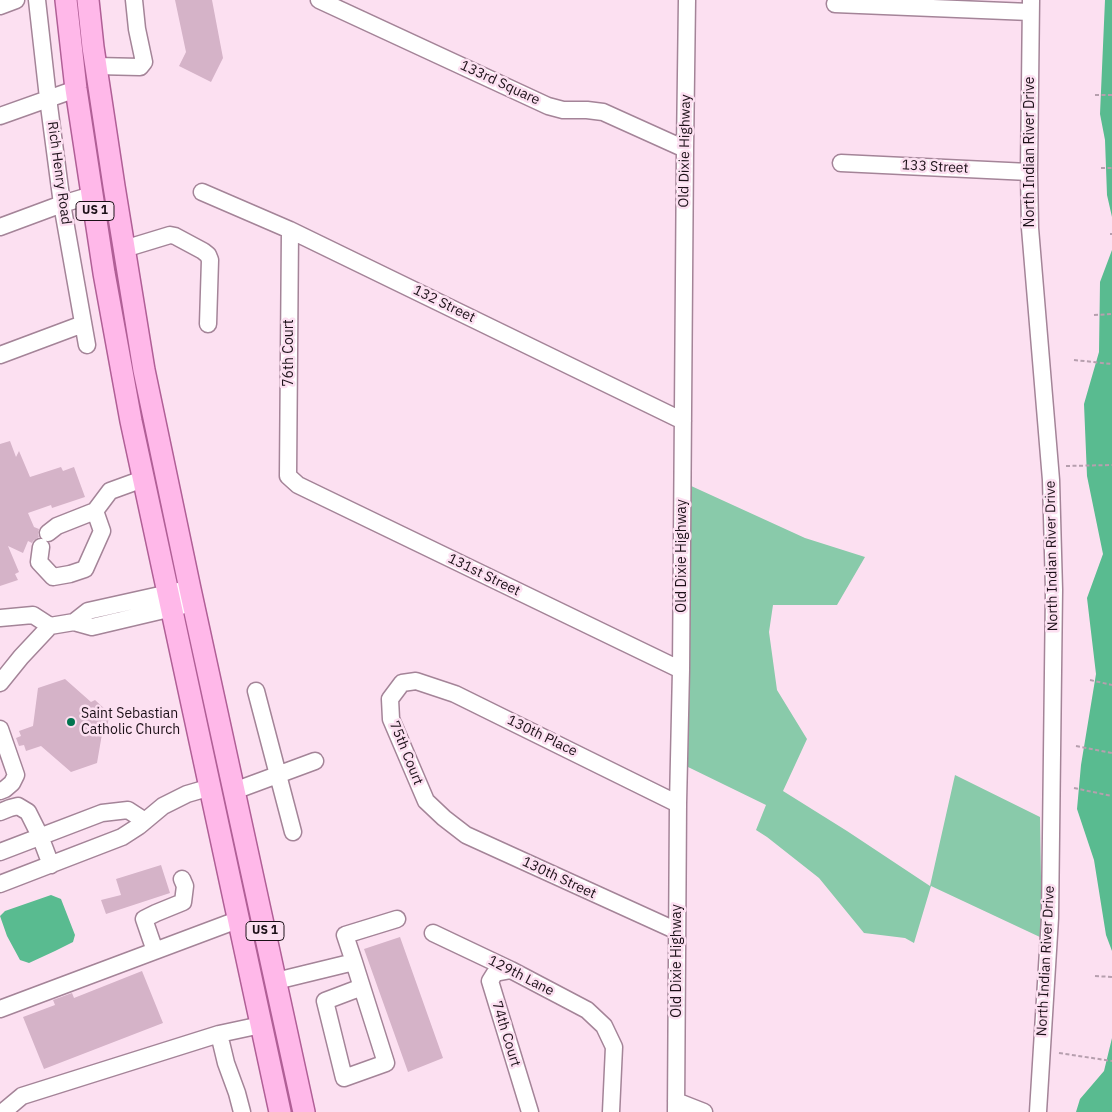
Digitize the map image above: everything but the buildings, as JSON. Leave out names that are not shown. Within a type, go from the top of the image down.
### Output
[{"type":"main road","name":"US 1","points":[[66,0],[76,89],[92,195],[131,421],[280,1112]]},
{"type":"main road","name":"US 1","points":[[88,0],[96,66],[144,370],[191,596],[304,1112]]},
{"type":"street","points":[[0,6],[16,0]]},
{"type":"street","name":"Rich Henry Road","points":[[37,0],[62,204],[87,345]]},
{"type":"street","points":[[96,66],[140,66],[144,62],[137,29],[134,0]]},
{"type":"street","name":"133rd Square","points":[[319,0],[548,106],[562,110],[603,112],[684,149]]},
{"type":"street","name":"Old Dixie Highway","points":[[676,1106],[684,149],[687,0]]},
{"type":"street","points":[[835,4],[1031,6]]},
{"type":"street","name":"North Indian River Drive","points":[[1031,6],[1030,228],[1051,480],[1054,590],[1050,918],[1038,1112]]},
{"type":"street","points":[[0,116],[76,89]]},
{"type":"street","name":"133 Street","points":[[840,163],[1029,172]]},
{"type":"street","name":"132 Street","points":[[202,192],[290,230],[683,421]]},
{"type":"street","points":[[0,227],[92,195]]},
{"type":"street","name":"76th Court","points":[[288,476],[290,230]]},
{"type":"street","points":[[124,250],[170,235],[208,255],[210,260],[208,324]]},
{"type":"street","points":[[0,355],[84,324]]},
{"type":"street","name":"131st Street","points":[[288,476],[298,485],[681,670]]},
{"type":"street","points":[[95,511],[102,531],[84,568],[70,574],[52,576],[38,562],[44,540],[57,526],[95,511],[110,491],[143,479]]},
{"type":"street","points":[[0,683],[50,626],[74,622],[92,628],[170,601],[191,596]]},
{"type":"street","points":[[0,618],[3,616],[33,614],[50,626]]},
{"type":"street","name":"130th Place","points":[[402,683],[416,682],[455,694],[678,804]]},
{"type":"street","name":"75th Court","points":[[402,683],[390,699],[391,719],[426,801],[444,818]]},
{"type":"street","points":[[256,691],[293,832]]},
{"type":"street","points":[[0,729],[16,775],[6,789],[0,791]]},
{"type":"street","points":[[234,791],[315,761]]},
{"type":"street","points":[[0,884],[122,838],[163,806],[187,794],[210,787]]},
{"type":"street","points":[[0,812],[18,806],[28,812],[51,865]]},
{"type":"street","points":[[0,852],[102,813],[128,810],[145,821]]},
{"type":"street","name":"130th Street","points":[[444,818],[466,835],[677,932]]},
{"type":"street","points":[[155,951],[144,919],[183,902],[185,886],[182,879]]},
{"type":"street","points":[[1,1005],[240,920]]},
{"type":"street","points":[[362,987],[325,1001],[344,1078],[386,1063],[362,987],[354,962],[345,935],[397,920]]},
{"type":"street","name":"129th Lane","points":[[433,933],[511,970],[587,1010],[604,1026],[614,1047],[612,1112]]},
{"type":"street","points":[[276,981],[354,962]]},
{"type":"street","name":"74th Court","points":[[511,970],[496,973],[490,981],[530,1112]]},
{"type":"street","points":[[3,1112],[22,1096],[219,1034],[261,1025]]},
{"type":"street","points":[[219,1034],[242,1112]]},
{"type":"street","points":[[676,1106],[704,1112]]},
{"type":"path","points":[[1095,95],[1112,95]]},
{"type":"path","points":[[1101,168],[1112,168]]},
{"type":"path","points":[[1094,315],[1112,314]]},
{"type":"path","points":[[1074,360],[1112,364]]},
{"type":"path","points":[[1066,466],[1112,465]]},
{"type":"path","points":[[1090,680],[1112,685]]},
{"type":"path","points":[[1076,746],[1112,753]]},
{"type":"path","points":[[1074,788],[1112,796]]},
{"type":"path","points":[[1095,976],[1112,977]]},
{"type":"path","points":[[1059,1053],[1112,1061]]},
{"type":"shaded area","points":[[1105,0],[1112,0],[1112,217],[1107,195],[1105,140],[1100,114]]},
{"type":"shaded area","points":[[1112,250],[1112,951],[1106,935],[1094,860],[1077,809],[1081,765],[1096,674],[1087,598],[1103,554],[1087,476],[1084,404],[1099,352],[1100,282]]},
{"type":"shaded area","points":[[689,485],[805,538],[865,557],[837,605],[773,605],[769,632],[777,690],[807,739],[783,791],[930,886],[955,775],[1040,817],[1042,938],[931,886],[914,943],[905,938],[864,933],[819,878],[756,830],[766,805],[688,767]]},
{"type":"shaded area","points":[[51,895],[61,899],[75,935],[73,942],[29,963],[20,960],[7,936],[0,916],[5,911]]},
{"type":"shaded area","points":[[1112,1038],[1112,1112],[1076,1112],[1080,1099],[1104,1071]]},
{"type":"place","name":"Saint Sebastian Catholic Church","points":[[71,722]]}]
